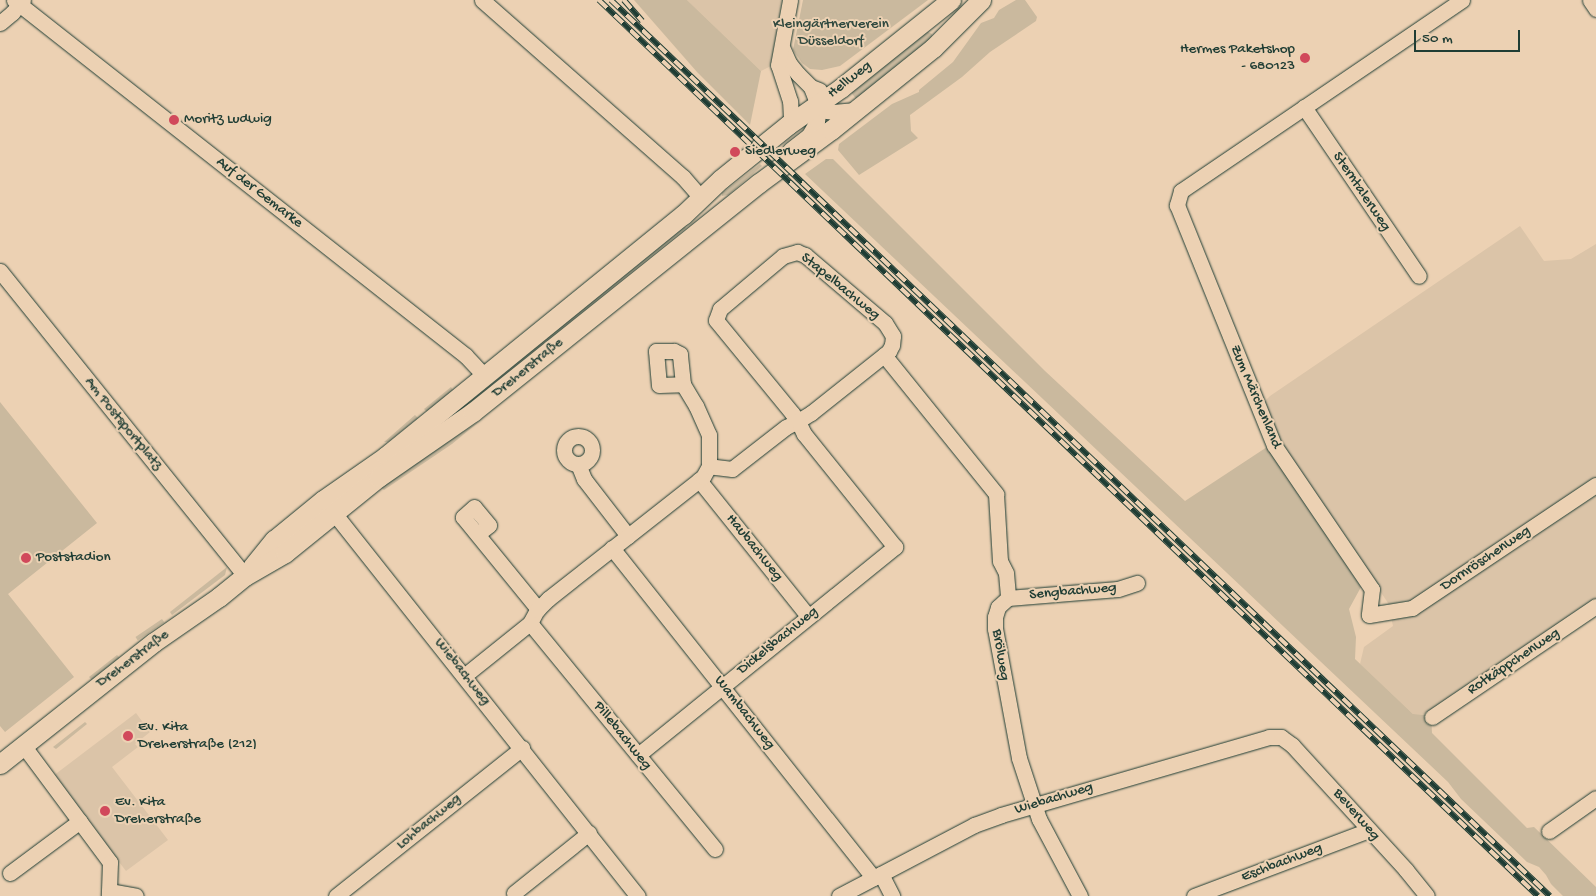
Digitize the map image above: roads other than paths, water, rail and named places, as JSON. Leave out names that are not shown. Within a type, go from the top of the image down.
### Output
[{"type":"main road","name":"Hellweg","points":[[701,198],[815,103],[840,88],[951,0]]},
{"type":"main road","name":"Hellweg","points":[[716,217],[856,110],[948,35],[981,0]]},
{"type":"main road","points":[[701,198],[716,217]]},
{"type":"main road","name":"Dreherstraße","points":[[245,576],[274,540],[323,500],[386,456],[701,198]]},
{"type":"main road","name":"Dreherstraße","points":[[0,764],[154,642],[245,576],[285,553],[379,477],[499,392],[716,217]]},
{"type":"main road","name":"Auf der Gemarke","points":[[484,375],[499,392]]},
{"type":"street","points":[[482,0],[676,171],[701,198]]},
{"type":"street","points":[[788,125],[791,118],[790,101],[779,70],[790,0]]},
{"type":"street","points":[[1304,107],[1462,0]]},
{"type":"street","points":[[1590,0],[1596,9]]},
{"type":"street","points":[[0,23],[19,1]]},
{"type":"street","name":"Auf der Gemarke","points":[[19,1],[459,350],[484,375]]},
{"type":"street","points":[[782,47],[792,68],[815,103]]},
{"type":"street","name":"Hellweg","points":[[790,101],[856,110]]},
{"type":"street","name":"Hellweg","points":[[759,183],[785,154],[812,131],[815,103]]},
{"type":"street","name":"Zum Märchenland","points":[[1304,107],[1181,191],[1177,205],[1266,429],[1274,445],[1372,589],[1369,615]]},
{"type":"street","name":"Sterntalerweg","points":[[1304,107],[1419,276]]},
{"type":"street","name":"Stapelbachweg","points":[[884,355],[892,345],[893,336],[885,323],[805,255],[797,252],[783,256],[720,309],[716,320],[798,421],[804,434],[895,548]]},
{"type":"street","name":"Am Postsportplatz","points":[[0,271],[245,576]]},
{"type":"street","points":[[709,466],[732,468],[798,421],[884,355],[996,494],[1000,561],[1006,573],[1008,598]]},
{"type":"street","points":[[464,676],[530,623],[538,609],[699,480],[709,466],[709,435],[696,406],[683,384]]},
{"type":"street","name":"Dreherstraße","points":[[334,512],[332,507],[334,502],[386,456]]},
{"type":"street","points":[[578,464],[584,479],[628,536]]},
{"type":"street","name":"Haubachweg","points":[[699,480],[808,616]]},
{"type":"street","name":"Dornröschenweg","points":[[1369,615],[1412,608],[1596,485]]},
{"type":"street","name":"Wiebachweg","points":[[334,512],[638,896]]},
{"type":"street","points":[[478,534],[538,609]]},
{"type":"street","name":"Wambachweg","points":[[612,548],[878,876],[892,896]]},
{"type":"street","name":"Dickelsbachweg","points":[[638,754],[895,548]]},
{"type":"street","name":"Sengbachweg","points":[[1008,598],[1118,589],[1137,583]]},
{"type":"street","name":"Brölweg","points":[[1008,598],[998,607],[995,617],[995,629],[1019,758],[1034,805],[1080,896]]},
{"type":"street","name":"Rotkäppchenweg","points":[[1432,717],[1596,606]]},
{"type":"street","name":"Pillebachweg","points":[[530,623],[714,849]]},
{"type":"street","name":"Wiebachweg","points":[[839,896],[974,825],[1034,805],[1269,737],[1280,738]]},
{"type":"street","name":"Beverweg","points":[[1280,738],[1298,752],[1406,870],[1427,896]]},
{"type":"street","points":[[23,745],[110,862],[109,893],[136,896]]},
{"type":"street","name":"Lohbachweg","points":[[336,896],[522,748]]},
{"type":"street","points":[[1549,831],[1596,798]]},
{"type":"street","points":[[10,873],[80,821]]},
{"type":"street","name":"Eschbachweg","points":[[1194,896],[1369,830]]},
{"type":"street","points":[[514,893],[589,833]]},
{"type":"railway","points":[[599,0],[1538,896]]},
{"type":"railway","points":[[611,0],[1550,896]]},
{"type":"railway","points":[[624,0],[642,21]]},
{"type":"place","name":"Hermes Paketshop - 680123","points":[[1305,58]]},
{"type":"place","name":"Moritz Ludwig","points":[[174,120]]},
{"type":"place","name":"Siedlerweg","points":[[735,152]]},
{"type":"place","name":"Poststadion","points":[[26,558]]},
{"type":"place","name":"Ev. Kita Dreherstraße (212)","points":[[128,736]]},
{"type":"place","name":"Ev. Kita Dreherstraße","points":[[105,811]]},
{"type":"park label","name":"Kleingärtnerverein Düsseldorf","points":[[831,32]]}]
